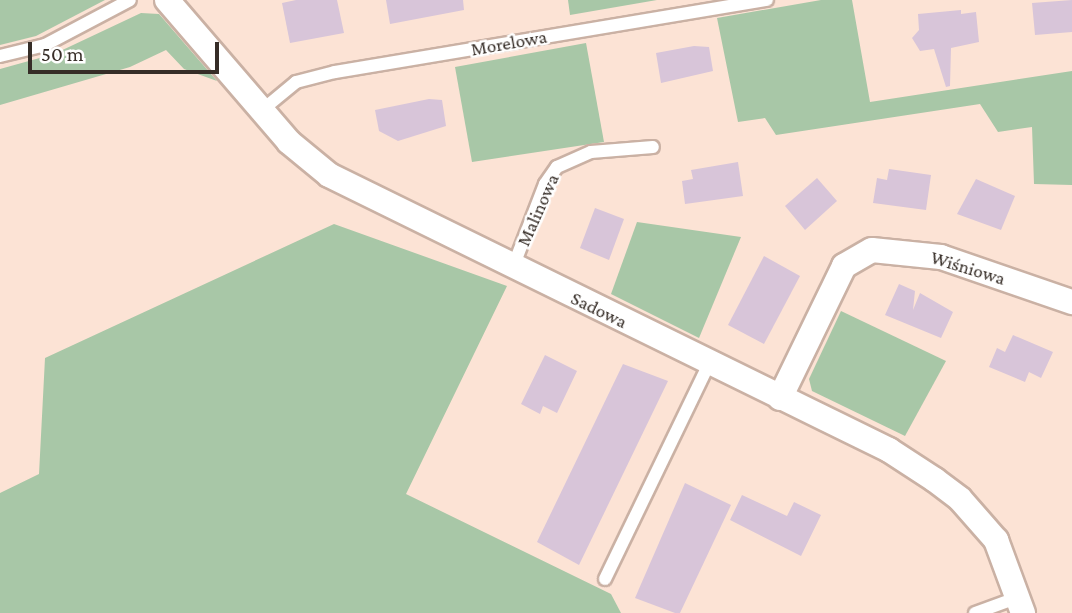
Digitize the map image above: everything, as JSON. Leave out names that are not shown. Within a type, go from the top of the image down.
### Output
[{"type":"street","name":"Sadowa","points":[[167,0],[261,111],[328,175],[889,450],[960,499],[996,540],[1021,605]]},
{"type":"street","name":"Wiśniowa","points":[[780,398],[844,266],[872,250],[941,257],[1072,302]]},
{"type":"lane","points":[[0,56],[45,45],[130,0]]},
{"type":"lane","name":"Morelowa","points":[[261,111],[296,82],[335,72],[767,0]]},
{"type":"lane","name":"Malinowa","points":[[513,268],[545,184],[557,167],[591,152],[653,147]]},
{"type":"lane","points":[[605,579],[709,364]]},
{"type":"lane","points":[[975,613],[1021,605]]},
{"type":"green space","points":[[0,0],[105,0],[36,36],[0,45]]},
{"type":"green space","points":[[568,0],[657,0],[570,15]]},
{"type":"green space","points":[[821,0],[852,0],[870,102],[1072,71],[1072,185],[1034,184],[1032,127],[998,132],[980,104],[776,135],[765,118],[738,122],[717,18]]},
{"type":"green space","points":[[141,13],[159,14],[217,81],[184,69],[166,50],[130,67],[0,105],[0,69],[54,54]]},
{"type":"green space","points":[[586,43],[604,142],[472,162],[455,67]]},
{"type":"green space","points":[[637,222],[741,237],[699,338],[611,294]]},
{"type":"green space","points":[[334,224],[507,286],[406,494],[611,594],[621,613],[0,613],[0,493],[39,474],[45,358]]},
{"type":"green space","points":[[841,311],[946,361],[905,436],[812,391],[809,379]]},
{"type":"building","points":[[296,0],[337,0],[344,33],[290,43],[282,3]]},
{"type":"building","points":[[386,0],[463,0],[464,10],[390,24]]},
{"type":"building","points":[[1072,0],[1072,32],[1035,35],[1032,3]]},
{"type":"building","points":[[961,10],[961,14],[976,12],[979,42],[951,48],[950,86],[946,87],[934,49],[920,51],[912,38],[919,30],[918,14]]},
{"type":"building","points":[[694,46],[709,47],[713,71],[661,83],[656,53]]},
{"type":"building","points":[[429,99],[442,100],[446,126],[398,141],[379,131],[375,110]]},
{"type":"building","points":[[738,162],[743,196],[685,204],[682,181],[693,179],[691,170]]},
{"type":"building","points":[[889,169],[931,175],[926,210],[873,203],[877,178],[887,180]]},
{"type":"building","points":[[817,178],[837,201],[805,230],[785,206]]},
{"type":"building","points":[[976,179],[1015,196],[1001,230],[957,214]]},
{"type":"building","points":[[595,208],[624,219],[609,260],[580,248]]},
{"type":"building","points":[[764,256],[800,276],[764,344],[728,325]]},
{"type":"building","points":[[899,284],[915,291],[913,310],[920,293],[953,312],[941,338],[885,315]]},
{"type":"building","points":[[1013,335],[1053,352],[1041,378],[1029,372],[1025,382],[989,367],[997,348],[1005,352]]},
{"type":"building","points":[[545,355],[577,371],[557,413],[543,406],[540,414],[521,404]]},
{"type":"building","points":[[623,364],[668,381],[579,565],[537,542]]},
{"type":"building","points":[[685,483],[731,505],[680,613],[675,613],[635,598]]},
{"type":"building","points":[[742,495],[787,516],[794,502],[821,515],[801,556],[730,520]]}]
